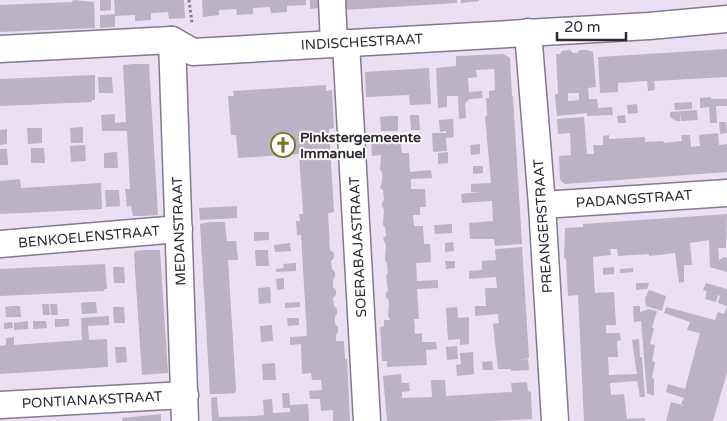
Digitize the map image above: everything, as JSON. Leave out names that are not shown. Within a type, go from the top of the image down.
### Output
[{"type":"street","name":"SOERABAJASTRAAT","points":[[332,0],[340,43],[367,421]]},
{"type":"street","name":"INDISCHESTRAAT","points":[[172,40],[193,52],[649,26],[727,18]]},
{"type":"street","name":"PREANGERSTRAAT","points":[[528,32],[542,205],[555,421]]},
{"type":"street","points":[[0,50],[172,40]]},
{"type":"street","name":"MEDANSTRAAT","points":[[172,40],[185,421]]},
{"type":"street","name":"PADANGSTRAAT","points":[[542,205],[727,193]]},
{"type":"street","name":"BENKOELENSTRAAT","points":[[0,244],[179,229]]},
{"type":"street","name":"PONTIANAKSTRAAT","points":[[0,405],[185,395]]},
{"type":"building","points":[[73,0],[94,2],[95,28],[0,32],[0,5],[72,2]]},
{"type":"building","points":[[100,0],[111,0],[111,10],[100,11]]},
{"type":"building","points":[[114,0],[184,0],[185,18],[169,19],[168,12],[151,13],[151,20],[135,21],[135,15],[115,16],[115,27],[100,28],[100,15],[115,14]]},
{"type":"building","points":[[202,0],[306,0],[306,5],[287,6],[287,12],[271,13],[270,7],[253,8],[253,14],[237,15],[236,9],[219,10],[219,15],[203,17]]},
{"type":"building","points":[[310,0],[318,0],[319,8],[310,9]]},
{"type":"building","points":[[343,0],[457,0],[457,3],[344,10]]},
{"type":"building","points":[[461,0],[479,0],[479,1],[461,3]]},
{"type":"building","points":[[727,49],[727,77],[654,81],[655,90],[648,91],[647,81],[618,83],[618,92],[600,93],[598,57]]},
{"type":"building","points":[[570,50],[573,53],[577,53],[580,50],[587,50],[593,52],[596,87],[588,88],[589,99],[597,99],[598,108],[612,107],[613,115],[587,116],[587,113],[557,116],[555,94],[558,94],[556,54],[560,54],[562,51]],"holes":[[[568,93],[579,93],[579,100],[568,101]]]},
{"type":"building","points":[[504,54],[510,58],[522,244],[495,246],[494,239],[470,239],[469,223],[493,221],[492,201],[462,203],[461,194],[481,192],[471,192],[471,184],[491,183],[485,116],[487,116],[486,98],[489,98],[489,91],[495,90],[494,69],[476,70],[477,77],[468,78],[469,92],[482,91],[483,98],[470,99],[465,103],[466,118],[459,119],[458,96],[447,96],[447,107],[438,108],[436,68],[456,66],[456,56]]},
{"type":"building","points":[[149,64],[158,215],[133,216],[131,206],[127,207],[125,189],[130,189],[127,131],[102,131],[101,115],[115,114],[115,123],[126,122],[123,65]]},
{"type":"building","points":[[429,68],[431,104],[410,105],[409,95],[366,97],[365,72]]},
{"type":"building","points":[[95,75],[95,100],[91,100],[92,102],[0,106],[0,79]]},
{"type":"building","points":[[98,77],[112,77],[113,93],[99,93]]},
{"type":"building","points":[[326,85],[326,91],[332,90],[334,128],[329,129],[334,212],[328,213],[330,250],[334,253],[334,258],[331,261],[332,269],[335,272],[333,287],[336,290],[336,295],[333,298],[334,306],[337,309],[335,316],[335,324],[338,327],[336,341],[344,341],[345,359],[347,359],[350,421],[333,421],[333,410],[321,411],[320,399],[310,399],[309,391],[322,390],[321,380],[312,380],[311,373],[302,374],[301,344],[290,345],[290,337],[307,336],[301,235],[297,235],[296,221],[300,221],[299,214],[303,214],[299,154],[238,158],[236,135],[231,135],[228,96],[234,96],[233,91]]},
{"type":"building","points":[[711,97],[711,99],[727,99],[727,106],[716,106],[717,123],[710,123],[709,107],[700,108],[700,98]]},
{"type":"building","points":[[692,102],[692,109],[675,110],[674,103]]},
{"type":"building","points":[[637,104],[638,113],[628,114],[627,105]]},
{"type":"building","points":[[697,110],[698,120],[681,121],[680,113],[680,121],[670,117],[670,112]]},
{"type":"building","points":[[410,115],[419,115],[420,130],[411,130]]},
{"type":"building","points":[[625,115],[626,123],[618,123],[617,116]]},
{"type":"building","points":[[398,116],[398,131],[381,131],[380,117]]},
{"type":"building","points":[[584,117],[587,154],[594,154],[593,145],[603,145],[603,136],[609,135],[609,139],[645,137],[645,142],[663,141],[664,143],[682,141],[681,135],[690,135],[691,147],[700,146],[699,135],[718,133],[719,145],[727,144],[727,172],[565,184],[560,180],[559,156],[571,155],[570,133],[558,134],[557,119]]},
{"type":"building","points":[[453,119],[454,137],[446,138],[447,151],[433,152],[432,133],[446,133],[446,131],[440,132],[439,120]]},
{"type":"building","points":[[719,122],[726,122],[727,133],[720,134]]},
{"type":"building","points":[[83,127],[83,143],[71,143],[70,128]]},
{"type":"building","points":[[27,128],[42,128],[42,143],[28,144]]},
{"type":"building","points":[[7,129],[7,144],[0,145],[0,130]]},
{"type":"building","points":[[400,135],[402,153],[409,153],[410,172],[431,170],[432,178],[411,179],[411,189],[425,189],[426,207],[420,207],[420,215],[413,215],[414,226],[423,226],[424,244],[430,244],[431,262],[416,263],[417,281],[438,280],[438,288],[417,289],[419,319],[414,319],[415,334],[422,333],[422,342],[436,342],[437,349],[426,350],[427,365],[387,367],[387,361],[382,361],[380,327],[384,326],[384,320],[390,320],[388,316],[389,300],[386,298],[388,291],[386,275],[388,273],[385,261],[386,246],[383,238],[386,236],[383,225],[384,210],[382,202],[384,200],[383,190],[380,188],[382,181],[382,172],[380,170],[381,155],[372,156],[371,136]]},
{"type":"building","points":[[480,144],[480,154],[471,155],[470,145]]},
{"type":"building","points":[[85,145],[86,161],[71,162],[70,146]]},
{"type":"building","points":[[31,148],[44,148],[45,163],[31,163]]},
{"type":"building","points":[[0,149],[7,149],[8,165],[0,165]]},
{"type":"building","points":[[117,152],[118,168],[104,168],[104,153]]},
{"type":"building","points":[[448,152],[448,163],[438,164],[438,153]]},
{"type":"building","points":[[473,166],[483,166],[483,173],[473,174]]},
{"type":"building","points":[[20,179],[21,188],[101,183],[102,209],[0,214],[0,181]]},
{"type":"building","points":[[105,190],[119,190],[120,206],[106,207]]},
{"type":"building","points":[[237,206],[237,218],[200,220],[199,208]]},
{"type":"building","points":[[727,214],[726,248],[718,248],[719,260],[724,257],[727,258],[727,272],[710,267],[709,240],[690,243],[692,265],[684,265],[684,282],[679,283],[675,253],[649,256],[649,254],[618,256],[617,249],[610,249],[611,255],[593,257],[595,293],[614,292],[616,325],[606,325],[606,333],[620,333],[621,340],[617,341],[618,357],[608,357],[609,375],[637,374],[632,340],[639,339],[640,357],[642,357],[645,397],[640,397],[637,381],[610,383],[611,395],[624,394],[627,419],[645,418],[645,421],[584,421],[578,295],[568,296],[566,259],[564,258],[565,228],[583,227],[583,224]]},
{"type":"building","points":[[225,222],[227,241],[236,241],[238,260],[228,260],[235,393],[210,394],[200,224]]},
{"type":"building","points":[[452,224],[452,233],[435,234],[434,225]]},
{"type":"building","points":[[254,232],[269,232],[269,240],[254,241]]},
{"type":"building","points":[[453,242],[454,251],[445,252],[445,243]]},
{"type":"building","points":[[290,243],[291,251],[275,252],[274,245]]},
{"type":"building","points":[[522,247],[529,358],[518,360],[528,359],[529,370],[511,371],[511,369],[498,369],[493,324],[499,323],[498,314],[475,316],[475,306],[486,306],[485,288],[497,288],[496,277],[469,279],[469,271],[482,270],[482,261],[496,260],[495,249]]},
{"type":"building","points":[[160,250],[168,373],[142,375],[134,255],[135,251]]},
{"type":"building","points":[[255,250],[268,250],[269,266],[256,266]]},
{"type":"building","points":[[445,261],[455,261],[455,268],[446,269]]},
{"type":"building","points":[[296,263],[296,271],[276,272],[276,269],[284,268],[283,264]]},
{"type":"building","points":[[105,264],[107,289],[104,289],[104,291],[0,296],[0,269]]},
{"type":"building","points":[[113,267],[124,267],[125,283],[114,283]]},
{"type":"building","points":[[614,267],[614,274],[603,275],[603,268]]},
{"type":"building","points":[[633,268],[633,272],[620,273],[620,269]]},
{"type":"building","points":[[284,278],[284,289],[277,290],[276,279]]},
{"type":"building","points":[[636,283],[649,283],[647,289],[636,290]]},
{"type":"building","points":[[706,283],[727,289],[727,306],[718,303],[720,296],[718,295],[716,302],[705,299],[707,291],[703,290]]},
{"type":"building","points":[[270,287],[271,303],[259,304],[258,288]]},
{"type":"building","points":[[649,290],[666,296],[662,311],[646,306],[645,298]]},
{"type":"building","points":[[96,302],[97,313],[82,314],[81,303]]},
{"type":"building","points":[[300,302],[300,307],[285,308],[285,303]]},
{"type":"building","points":[[42,304],[49,304],[50,315],[43,315]]},
{"type":"building","points":[[50,304],[57,304],[58,315],[51,315]]},
{"type":"building","points":[[20,306],[21,317],[6,317],[5,307]]},
{"type":"building","points":[[633,306],[640,306],[640,312],[649,309],[657,311],[650,344],[655,345],[652,361],[655,362],[652,378],[654,379],[654,396],[647,393],[641,321],[634,322]]},
{"type":"building","points":[[727,306],[727,373],[713,421],[666,421],[671,402],[685,406],[681,404],[684,398],[666,392],[668,384],[685,389],[700,333],[687,330],[690,322],[664,313],[666,307],[715,320],[718,312],[724,314]]},
{"type":"building","points":[[113,307],[124,307],[125,323],[114,323]]},
{"type":"building","points":[[457,307],[458,318],[469,317],[469,344],[460,345],[460,339],[448,340],[446,308]]},
{"type":"building","points":[[109,316],[109,325],[88,326],[89,340],[107,339],[108,367],[0,374],[0,346],[6,345],[6,338],[14,337],[14,345],[82,340],[81,318]]},
{"type":"building","points":[[287,318],[299,318],[299,325],[288,326]]},
{"type":"building","points":[[55,319],[69,319],[69,326],[55,327]]},
{"type":"building","points":[[28,321],[28,329],[14,330],[14,323]]},
{"type":"building","points":[[33,321],[46,321],[47,328],[33,329]]},
{"type":"building","points":[[12,322],[13,328],[4,329],[4,323]]},
{"type":"building","points":[[272,325],[273,341],[261,342],[260,326]]},
{"type":"building","points":[[457,346],[458,359],[447,360],[446,347]]},
{"type":"building","points":[[115,347],[126,347],[127,362],[116,363]]},
{"type":"building","points":[[473,352],[474,374],[457,376],[456,365],[461,364],[460,353]]},
{"type":"building","points":[[492,361],[493,370],[483,370],[482,362]]},
{"type":"building","points":[[275,363],[276,380],[263,380],[262,364]]},
{"type":"building","points":[[401,374],[402,383],[409,383],[410,391],[402,392],[402,398],[432,397],[431,380],[445,380],[446,396],[512,392],[511,383],[527,382],[528,391],[531,392],[532,419],[387,421],[383,376]]},
{"type":"building","points":[[282,393],[289,393],[290,405],[308,404],[309,421],[212,421],[211,398],[217,397],[219,417],[253,416],[264,415],[263,400],[272,399],[273,413],[290,412],[290,408],[283,408]]},
{"type":"building","points":[[161,414],[161,421],[122,421],[122,418]]},
{"type":"place","name":"Pinkstergemeente Immanuel","points":[[283,145]]}]
